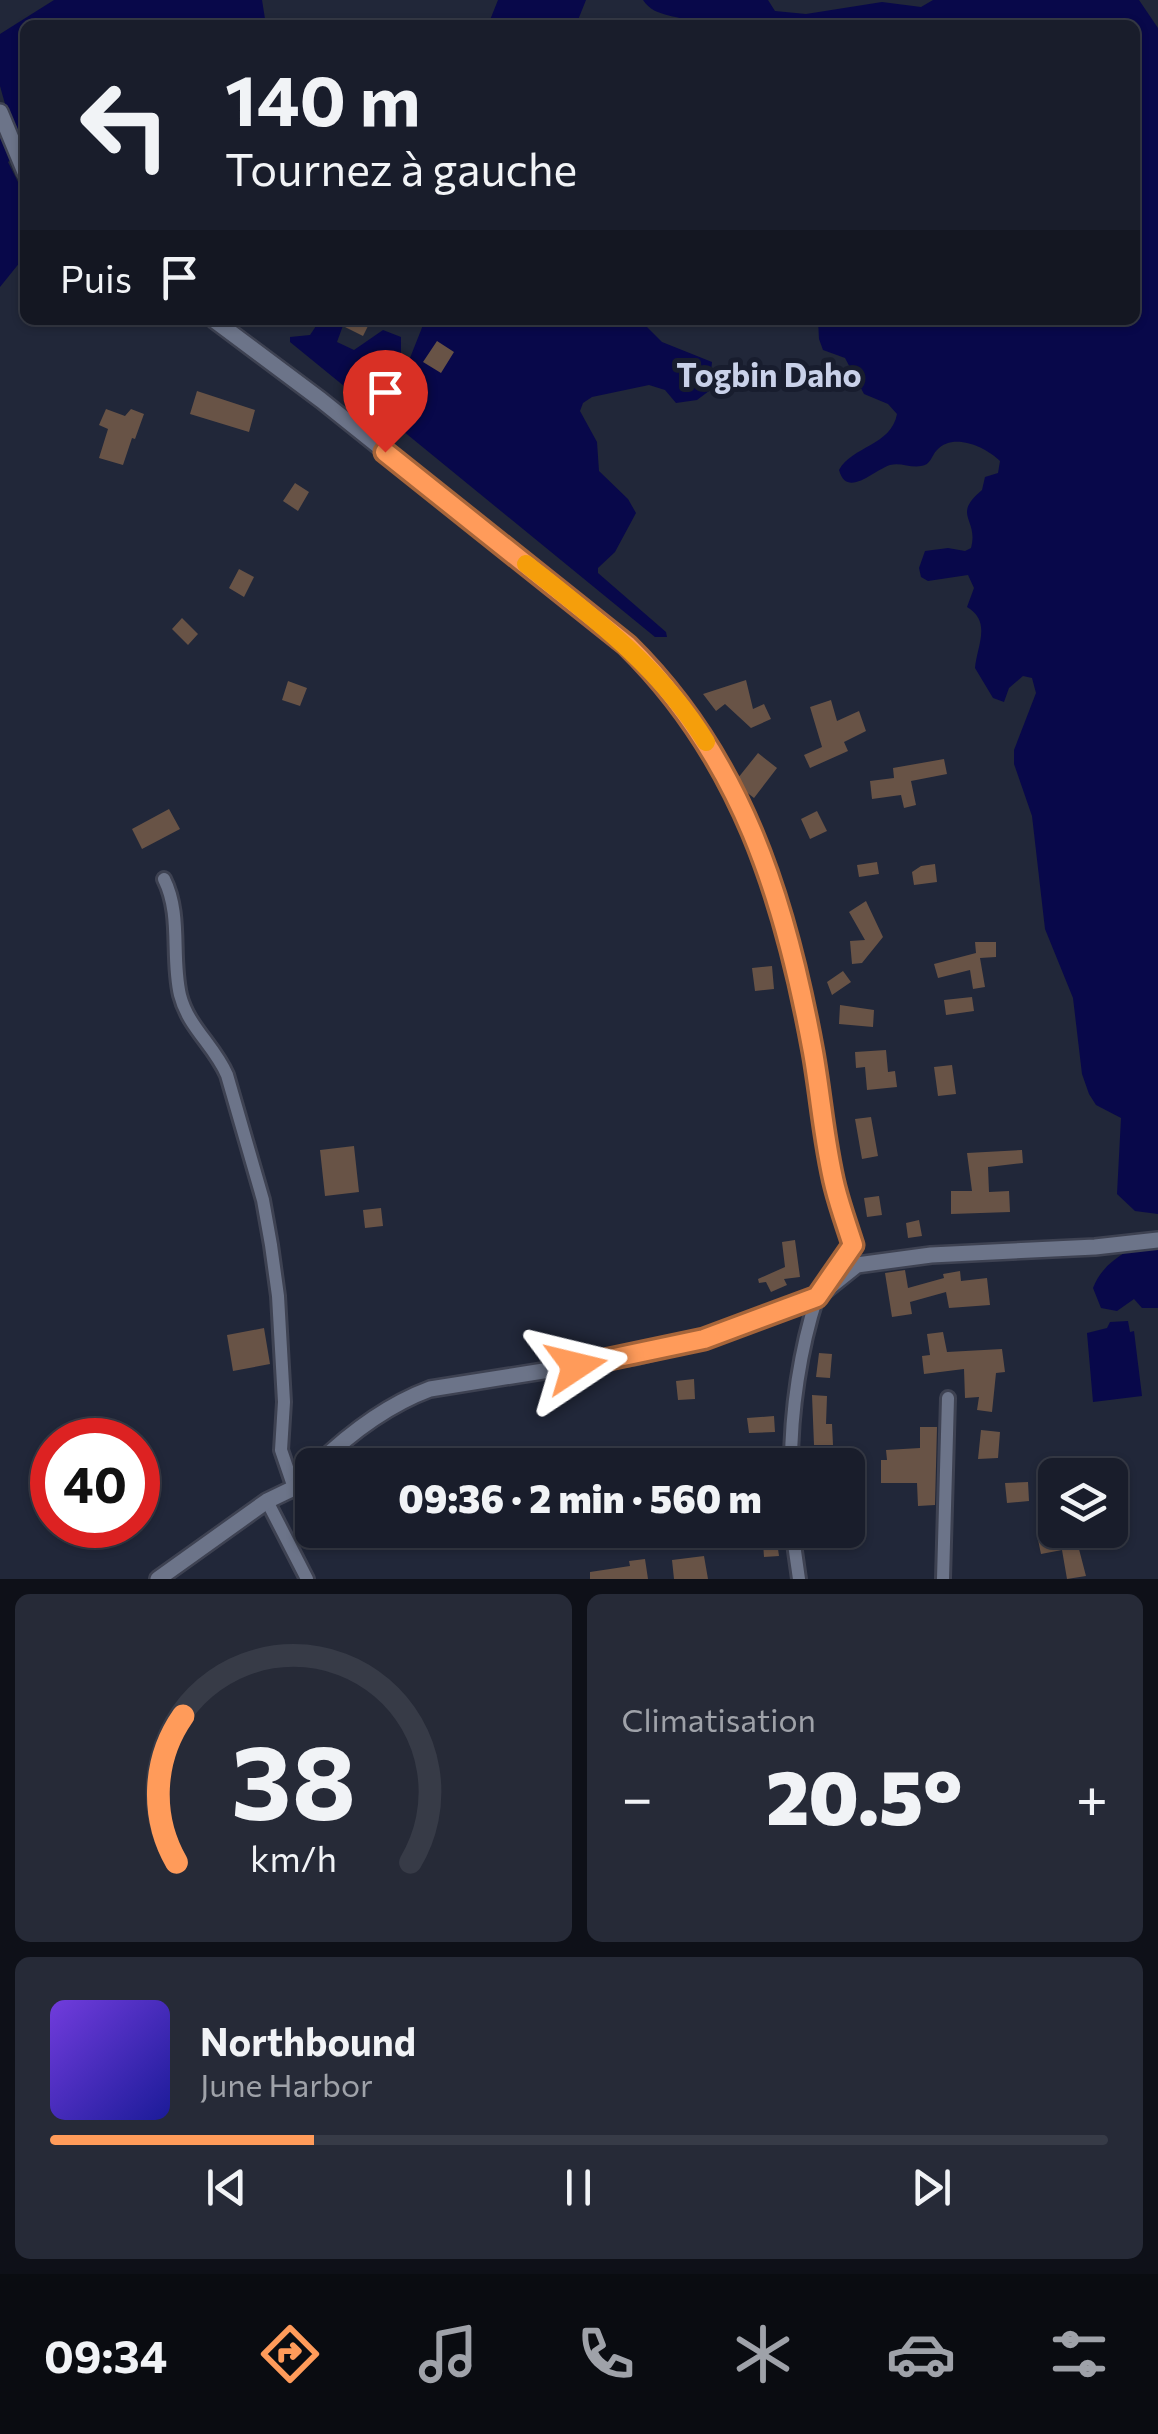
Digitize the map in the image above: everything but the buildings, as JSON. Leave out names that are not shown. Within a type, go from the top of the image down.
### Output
[{"type":"street","points":[[0,112],[20,161]]},
{"type":"street","points":[[221,325],[627,645],[687,711],[754,830],[794,964],[835,1186],[853,1245],[817,1297],[810,1317],[791,1448]]},
{"type":"street","points":[[158,1579],[267,1501],[294,1488],[281,1450],[284,1402],[278,1296],[263,1200],[227,1075],[218,1055],[192,1028],[180,996],[173,897],[164,879]]},
{"type":"street","points":[[334,1448],[382,1412],[430,1389],[674,1348],[817,1297],[857,1265],[930,1255],[1158,1240]]},
{"type":"street","points":[[943,1579],[948,1398]]},
{"type":"street","points":[[267,1501],[307,1579]]},
{"type":"street","points":[[795,1548],[799,1579]]},
{"type":"shaded area","points":[[54,0],[262,0],[265,20],[22,20]]},
{"type":"shaded area","points":[[498,0],[586,0],[578,20],[490,20]]},
{"type":"shaded area","points":[[643,0],[768,0],[775,11],[806,14],[882,2],[921,7],[933,0],[1139,0],[1158,28],[1158,1214],[1135,1211],[1117,1194],[1121,1118],[1096,1105],[1089,1094],[1082,1074],[1073,998],[1045,929],[1032,816],[1014,764],[1014,750],[1036,693],[1032,678],[1023,676],[1009,688],[1004,702],[993,698],[975,668],[981,627],[975,613],[967,607],[974,588],[968,575],[928,581],[921,577],[919,568],[925,551],[971,548],[968,506],[982,490],[985,477],[998,473],[1000,461],[978,447],[952,442],[937,450],[924,465],[890,465],[862,480],[848,482],[839,470],[887,433],[897,414],[888,404],[864,394],[845,358],[823,350],[818,325],[1140,325],[1140,20],[685,20],[648,6]]},
{"type":"shaded area","points":[[20,21],[20,154],[8,162],[20,186],[20,262],[0,287],[0,112],[7,111],[0,86],[0,34]]},
{"type":"shaded area","points":[[317,325],[343,325],[337,342],[354,350],[383,330],[401,337],[401,353],[381,402],[366,404],[290,342],[290,337],[310,335]]},
{"type":"shaded area","points":[[423,325],[645,325],[662,342],[712,362],[709,391],[697,400],[676,403],[665,390],[649,385],[592,397],[580,411],[597,442],[599,471],[628,499],[636,513],[615,552],[598,568],[598,573],[667,637],[655,637],[392,422],[391,406]]},
{"type":"shaded area","points":[[1158,1235],[1158,1308],[1142,1308],[1134,1299],[1117,1311],[1101,1308],[1093,1288],[1104,1269]]},
{"type":"shaded area","points":[[1128,1321],[1130,1332],[1134,1331],[1142,1396],[1093,1402],[1087,1333],[1107,1328],[1110,1322]]},
{"type":"slow traffic","points":[[526,564],[627,645],[659,676],[706,742]]},
{"type":"district","name":"Togbin Daho","points":[[769,374]]},
{"type":"route","points":[[385,452],[627,645],[687,711],[754,830],[794,964],[813,1051],[835,1186],[853,1245],[817,1297],[674,1348],[576,1366]]}]
